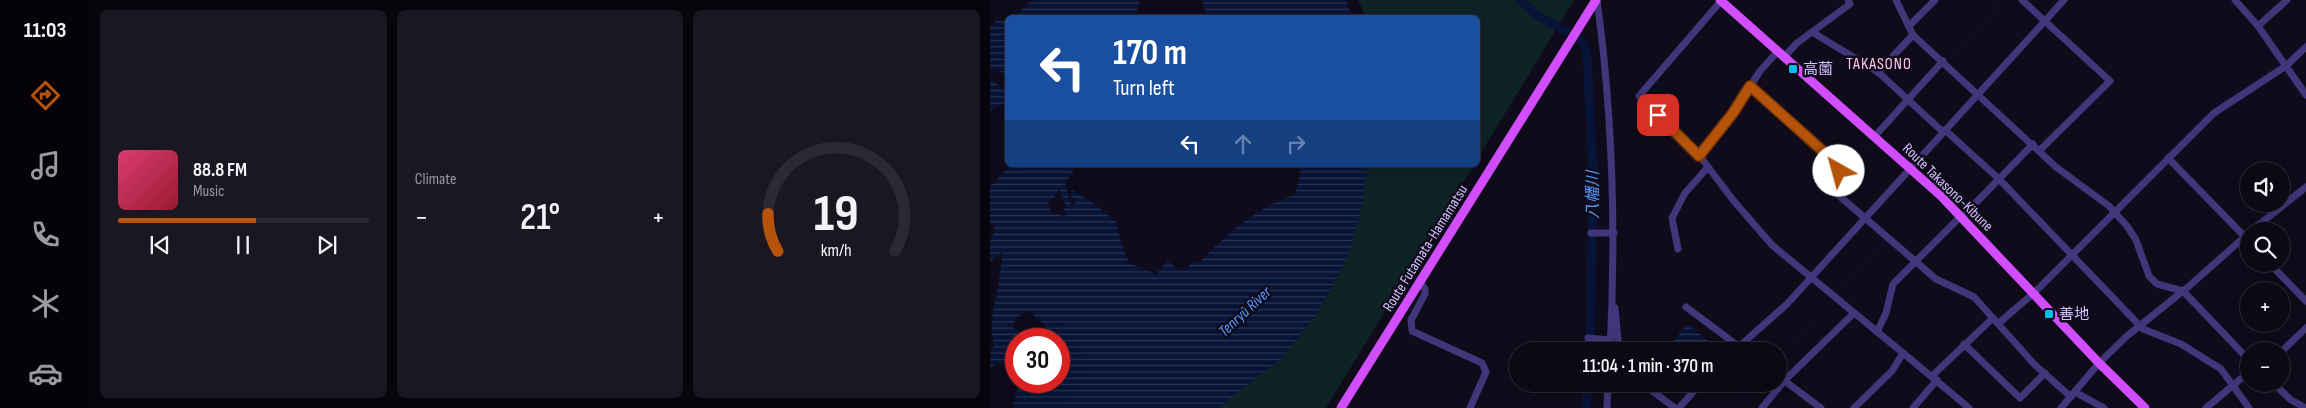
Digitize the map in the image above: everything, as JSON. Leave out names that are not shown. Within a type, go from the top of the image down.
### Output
[{"type":"main road","name":"Route Futamata-Hamamatsu","points":[[1341,408],[1596,0]]},
{"type":"main road","name":"Route Takasono-Kibune","points":[[1720,0],[1961,216],[2099,363],[2145,408]]},
{"type":"street","points":[[1588,338],[1610,340],[1613,290],[1614,233],[1604,51],[1596,0]]},
{"type":"street","points":[[1720,0],[1640,96],[1699,156],[1772,245],[1969,408]]},
{"type":"street","points":[[1699,156],[1733,113],[1750,86],[1781,54],[1850,4],[1848,0]]},
{"type":"street","points":[[1896,0],[1913,34],[2040,150],[2056,167],[2101,199],[2115,212],[2136,240],[2149,276],[2153,281],[2183,291],[2240,351]]},
{"type":"street","points":[[1909,26],[1934,0]]},
{"type":"street","points":[[2022,0],[2110,81],[2040,150]]},
{"type":"street","points":[[1747,342],[1787,304],[2064,0]]},
{"type":"street","points":[[2235,0],[2258,26],[2306,96]]},
{"type":"street","points":[[2258,26],[2287,0]]},
{"type":"street","points":[[1812,32],[1878,72],[1999,179],[2139,325],[2152,334],[2181,344],[2221,369],[2250,408]]},
{"type":"street","points":[[1878,72],[1913,34]]},
{"type":"street","points":[[1913,408],[1935,378],[1966,345],[1996,320],[2034,293],[2214,113],[2286,66],[2306,47]]},
{"type":"street","points":[[1874,137],[1944,63]]},
{"type":"street","points":[[1750,86],[1835,162],[1839,171],[1837,194],[1936,279],[1974,297],[2045,373],[2073,394],[2104,408]]},
{"type":"street","points":[[1876,332],[1886,313],[1893,284],[2033,144]]},
{"type":"street","points":[[2168,158],[2240,228]]},
{"type":"street","points":[[1678,249],[1672,218],[1685,193],[1708,167]]},
{"type":"street","points":[[2265,222],[2306,187]]},
{"type":"street","points":[[1591,234],[1614,233]]},
{"type":"street","points":[[2061,408],[2099,363],[2139,325],[2240,243]]},
{"type":"street","points":[[2278,272],[2306,301]]},
{"type":"street","points":[[1420,282],[1425,289],[1425,294],[1411,320],[1412,331],[1482,362],[1485,367],[1486,372],[1470,408]]},
{"type":"street","points":[[1613,290],[1618,342]]},
{"type":"street","points":[[1686,307],[1729,342]]},
{"type":"street","points":[[1787,378],[1854,313]]},
{"type":"street","points":[[2290,343],[2306,328]]},
{"type":"street","points":[[1966,345],[2020,398],[2045,373]]},
{"type":"street","points":[[1854,408],[1892,371],[1903,353]]},
{"type":"street","points":[[2206,408],[2240,380]]},
{"type":"street","points":[[1787,383],[1821,408]]},
{"type":"street","points":[[1607,408],[1608,392]]},
{"type":"street","points":[[1654,392],[1675,408]]},
{"type":"street","points":[[1679,408],[1693,392]]},
{"type":"street","points":[[1762,408],[1775,392]]},
{"type":"street","points":[[2283,392],[2306,408]]},
{"type":"green space","points":[[1358,0],[1574,0],[1480,155],[1480,15],[1365,15]]},
{"type":"green space","points":[[1365,167],[1473,167],[1326,408],[1218,408],[1315,316]]},
{"type":"water","points":[[1033,0],[1140,0],[1136,15],[1015,15]]},
{"type":"water","points":[[1202,0],[1346,0],[1351,15],[1206,15]]},
{"type":"water","points":[[996,21],[1005,21],[1005,66],[1003,68],[1005,70],[1005,75],[999,70],[990,68],[990,27]]},
{"type":"water","points":[[990,78],[999,86],[1004,87],[1005,84],[1005,103],[990,110]]},
{"type":"water","name":"Tenryū River","points":[[1007,167],[1076,167],[1065,183],[1071,204],[1076,204],[1071,196],[1072,190],[1093,203],[1116,222],[1121,243],[1129,263],[1156,274],[1167,259],[1178,270],[1187,268],[1191,263],[1200,262],[1243,222],[1268,206],[1295,195],[1301,170],[1300,167],[1368,167],[1362,206],[1350,250],[1315,316],[1281,359],[1218,408],[1012,408],[1016,393],[1070,393],[1070,328],[1046,328],[1029,311],[1024,312],[1014,320],[1015,325],[1012,326],[1014,328],[1005,328],[1005,359],[990,368],[991,351],[994,346],[992,318],[1003,251],[990,262],[990,240],[995,232],[993,224],[990,224],[990,185],[995,183]],"holes":[[[1059,189],[1067,208],[1064,208],[1065,217],[1058,214],[1053,215],[1048,205],[1049,200],[1054,198]]]},
{"type":"water","points":[[1687,324],[1709,342],[1674,342]]},
{"type":"waterway","name":"八幡川","points":[[1520,0],[1538,16],[1566,31]]},
{"type":"waterway","points":[[1946,62],[2003,0]]},
{"type":"waterway","name":"八幡川","points":[[1581,40],[1587,53],[1593,174],[1590,342]]},
{"type":"waterway","points":[[2286,60],[2306,42]]},
{"type":"waterway","points":[[2115,207],[2214,105],[2280,64]]},
{"type":"waterway","points":[[2283,72],[2306,105]]},
{"type":"waterway","points":[[1841,193],[1849,181],[1854,168],[1874,143]]},
{"type":"waterway","points":[[2078,244],[2110,212]]},
{"type":"waterway","points":[[1835,295],[1886,241]]},
{"type":"waterway","points":[[1787,347],[1832,299]]},
{"type":"waterway","points":[[1998,318],[2011,308]]},
{"type":"waterway","name":"八幡川","points":[[1586,408],[1587,392]]},
{"type":"waterway","points":[[1732,408],[1746,392]]},
{"type":"place","name":"高薗","points":[[1793,69]]},
{"type":"place","name":"善地","points":[[2049,314]]},
{"type":"district","name":"TAKASONO","points":[[1879,63]]},
{"type":"route","points":[[1658,115],[1699,156],[1733,113],[1750,86],[1835,162],[1839,171]]}]
